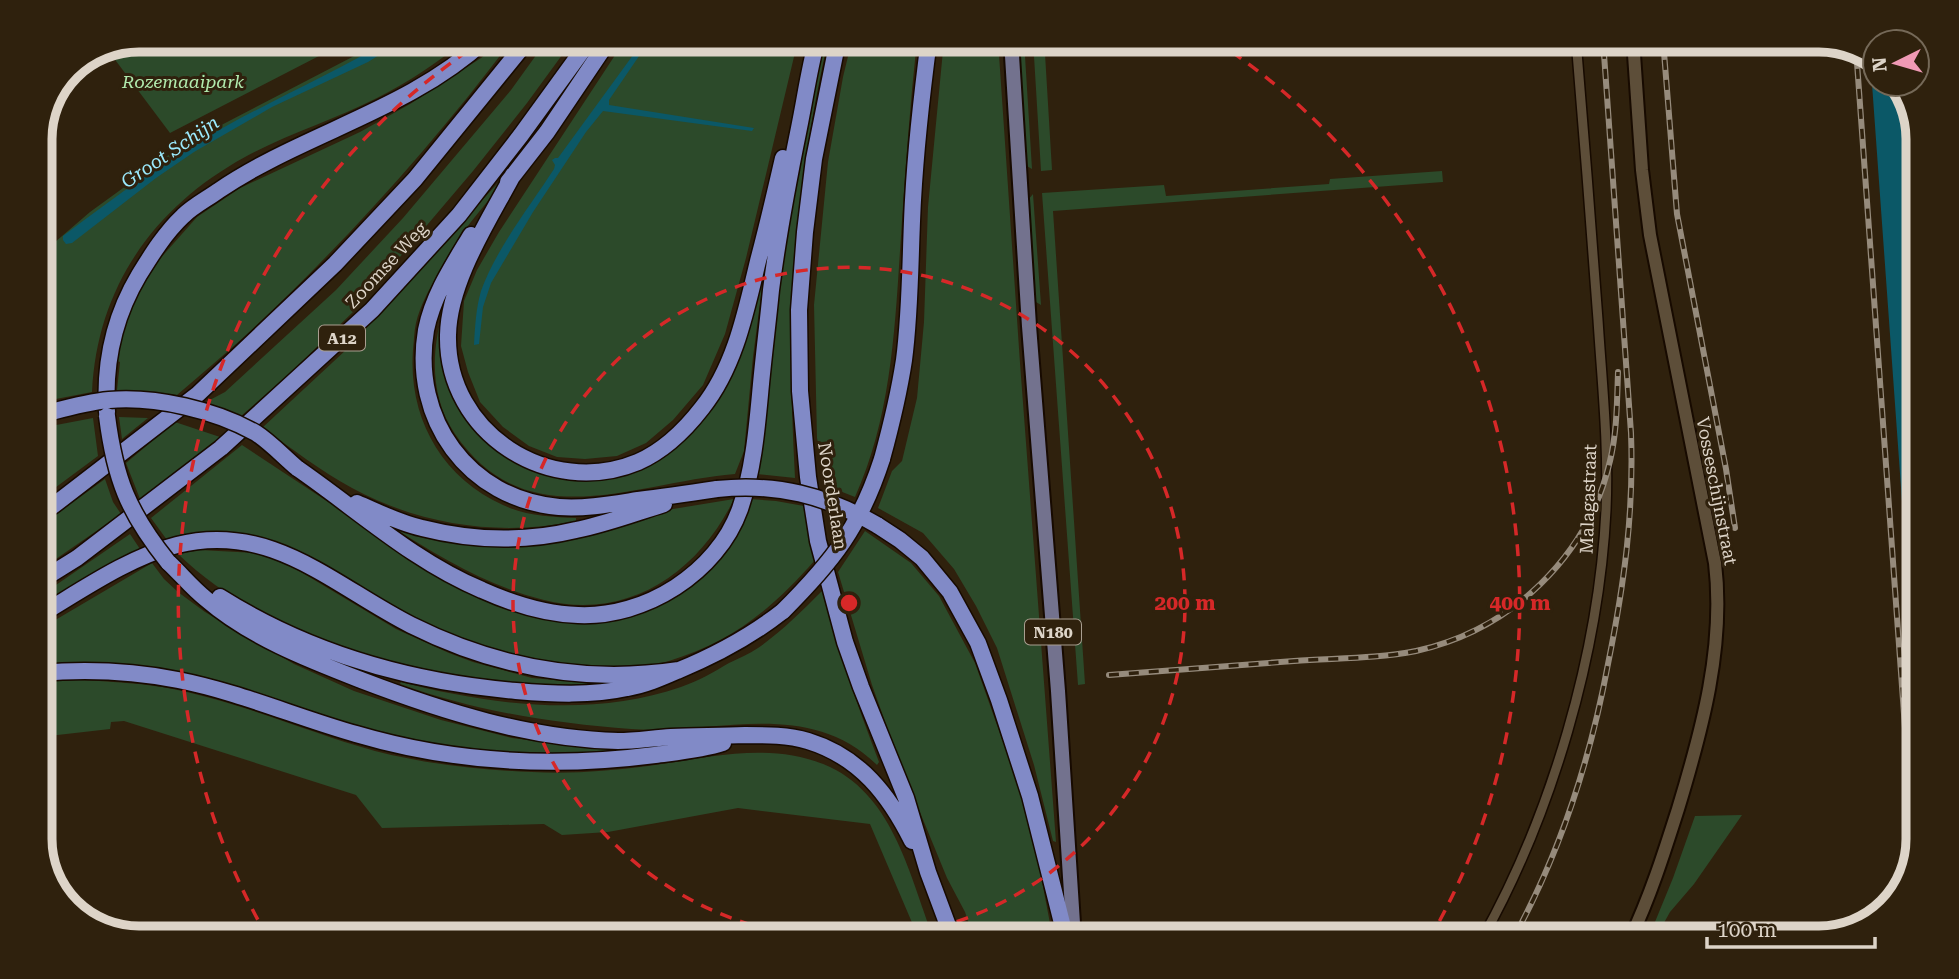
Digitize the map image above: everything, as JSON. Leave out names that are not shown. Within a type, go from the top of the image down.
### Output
[{"type":"highway","points":[[472,52],[401,99],[240,176],[185,214],[156,247],[122,308],[107,366],[107,416],[111,451],[128,502],[168,562],[271,642],[315,663],[388,691],[476,718],[555,735],[622,741],[670,737],[794,738],[823,746],[854,763],[889,800],[928,872]]},
{"type":"highway","points":[[53,506],[198,394],[326,273],[415,179],[518,52]]},
{"type":"highway","name":"Zoomse Weg","points":[[53,572],[98,542],[220,448],[372,310],[459,215],[581,52]]},
{"type":"highway","points":[[601,52],[547,132],[481,220],[449,271],[436,299],[428,323],[424,380],[431,409],[446,440],[457,455],[482,478],[510,495],[541,504],[586,507],[717,489],[756,487],[797,492],[844,507],[900,540],[922,558],[950,593],[978,643],[1030,796],[1063,926]]},
{"type":"highway","points":[[513,175],[479,239],[452,306],[449,354],[459,390],[485,430],[504,447],[527,460],[577,472],[610,470],[640,461],[662,448],[686,427],[709,398],[728,364],[748,302],[797,96],[813,52]]},
{"type":"highway","points":[[53,411],[109,400],[142,400],[184,406],[226,419],[257,434],[297,468],[405,547],[484,592],[539,609],[577,615],[617,611],[653,599],[687,579],[715,552],[739,511],[751,471],[784,206],[814,52]]},
{"type":"highway","name":"Noorderlaan","points":[[836,52],[814,159],[799,310],[800,391],[808,477],[818,541],[845,642],[909,805],[928,872],[948,926]]},
{"type":"highway","points":[[208,595],[313,645],[362,663],[444,681],[524,692],[591,693],[641,685],[735,644],[758,630],[783,611],[815,580],[837,553],[872,488],[882,459],[894,415],[904,360],[916,162],[928,52]]},
{"type":"highway","points":[[335,494],[420,528],[468,536],[520,538],[576,530],[717,489]]},
{"type":"highway","points":[[53,607],[150,553],[178,544],[218,540],[251,543],[279,550],[412,625],[480,653],[513,663],[599,676],[646,675],[679,670]]},
{"type":"highway","points":[[53,673],[106,671],[180,680],[387,742],[452,755],[504,761],[584,762],[627,758],[709,746],[742,736]]},
{"type":"main road","name":"N180","points":[[1012,52],[1073,926]]},
{"type":"street","name":"Malagastraat","points":[[1489,926],[1528,844],[1577,697],[1592,626],[1603,539],[1606,442],[1577,52]]},
{"type":"street","name":"Vosseschijnstraat","points":[[1634,52],[1642,170],[1650,234],[1712,545],[1718,617],[1712,670],[1686,783],[1658,874],[1636,926]]},
{"type":"green space","name":"Rozemaaipark","points":[[140,52],[327,52],[170,133],[113,57]]},
{"type":"green space","points":[[362,52],[450,52],[400,85],[361,106],[245,157],[183,200],[136,254],[119,285],[105,318],[96,354],[92,392],[53,400],[53,244],[90,212],[181,146]]},
{"type":"green space","points":[[488,52],[503,52],[385,194],[317,266],[245,336],[177,395],[117,390],[120,362],[117,361],[127,318],[150,270],[197,217],[240,188],[360,132],[410,104]]},
{"type":"green space","points":[[538,52],[564,52],[473,171],[354,311],[240,417],[204,403],[225,392],[336,290],[403,218],[511,90]]},
{"type":"green space","points":[[617,52],[795,52],[725,334],[703,385],[673,420],[646,443],[617,456],[585,459],[557,457],[529,446],[503,427],[480,402],[461,346],[464,301],[477,270]]},
{"type":"green space","points":[[821,52],[826,52],[805,166],[793,271],[791,360],[795,478],[757,474],[782,242]]},
{"type":"green space","points":[[849,52],[916,52],[890,369],[877,434],[855,497],[827,486],[817,438],[814,305],[828,162]]},
{"type":"green space","points":[[943,52],[999,52],[1056,842],[1053,841],[1034,765],[997,648],[976,606],[954,569],[923,533],[878,508],[892,471],[902,461],[917,398],[924,322],[928,207]]},
{"type":"green space","points":[[1020,52],[1025,52],[1032,169],[1025,165]]},
{"type":"green space","points":[[1034,52],[1066,52],[1045,54],[1052,170],[1041,171]]},
{"type":"green space","points":[[1442,171],[1443,182],[1053,211],[1085,684],[1078,685],[1042,193],[1164,185],[1166,196],[1329,184],[1330,179]]},
{"type":"green space","points":[[506,174],[509,176],[456,242],[425,298],[415,326],[413,375],[416,399],[423,421],[446,461],[481,493],[512,509],[530,514],[576,518],[576,521],[547,526],[519,528],[461,524],[405,511],[352,488],[262,428],[347,349]]},
{"type":"green space","points":[[1033,194],[1041,305],[1035,298],[1028,200]]},
{"type":"green space","points":[[762,272],[744,451],[735,474],[621,493],[549,495],[515,486],[484,466],[455,434],[447,420],[437,390],[435,374],[436,342],[443,311],[441,333],[490,443],[511,459],[545,473],[598,479],[619,476],[646,466],[687,434]]},
{"type":"green space","points":[[119,417],[148,418],[122,439]]},
{"type":"green space","points":[[93,418],[98,456],[53,489],[53,426]]},
{"type":"green space","points":[[175,422],[220,437],[140,499],[126,463]]},
{"type":"green space","points":[[242,445],[357,521],[550,620],[674,595],[750,499],[804,506],[815,560],[783,594],[750,622],[712,644],[669,661],[628,670],[615,670],[522,657],[481,646],[422,623],[318,562],[273,542],[250,536],[218,533],[167,540],[151,518]]},
{"type":"green space","points":[[105,479],[113,502],[121,514],[53,561],[53,517]]},
{"type":"green space","points":[[734,499],[701,549],[680,569],[657,585],[632,597],[604,603],[575,605],[544,600],[503,587],[446,559],[391,526],[539,544],[588,535],[646,515]]},
{"type":"green space","points":[[865,531],[911,563],[939,596],[975,663],[1019,787],[1051,926],[970,926],[901,766],[872,685],[838,572]]},
{"type":"green space","points":[[130,534],[142,552],[53,603],[53,587]]},
{"type":"green space","points":[[200,550],[258,553],[296,569],[396,629],[449,653],[532,678],[587,683],[588,687],[476,681],[335,645],[267,617],[206,578],[178,554]]},
{"type":"green space","points":[[152,563],[178,592],[205,612],[294,664],[354,691],[441,720],[512,738],[591,748],[637,749],[639,752],[527,757],[418,744],[144,667],[101,663],[53,665],[53,621]]},
{"type":"green space","points":[[822,591],[841,656],[879,762],[877,765],[850,744],[821,732],[791,725],[663,729],[601,726],[485,709],[400,684],[401,682],[470,697],[541,705],[612,703],[647,697],[694,682],[755,650]]},
{"type":"green space","points":[[78,680],[162,687],[217,700],[375,751],[472,768],[547,773],[590,772],[740,753],[785,754],[808,759],[830,767],[852,781],[870,798],[897,842],[929,926],[913,926],[870,824],[738,808],[608,832],[562,835],[544,824],[382,828],[356,795],[124,721],[111,722],[110,729],[53,736],[53,681]]},
{"type":"green space","points":[[1742,815],[1662,926],[1653,926],[1673,878],[1695,816]]},
{"type":"water","points":[[368,52],[384,52],[272,107],[194,152],[72,243],[66,244],[63,240],[63,236],[103,206],[185,150]]},
{"type":"water","points":[[635,52],[642,52],[609,100],[609,105],[754,128],[752,131],[603,111],[533,212],[491,283],[483,307],[479,344],[474,345],[479,297],[487,275],[514,228],[554,169],[552,160],[558,158]]},
{"type":"water","points":[[1873,98],[1896,98],[1902,112],[1906,134],[1906,557]]},
{"type":"railway","points":[[1520,926],[1559,840],[1592,736],[1619,606],[1627,549],[1631,433],[1604,52]]},
{"type":"railway","points":[[1664,52],[1677,214],[1735,528]]},
{"type":"railway","points":[[1857,62],[1906,739]]},
{"type":"railway","points":[[1109,675],[1401,654],[1451,641],[1483,626],[1513,607],[1540,584],[1564,558],[1584,528],[1599,496],[1610,461],[1618,372]]},
{"type":"water label","name":"Groot Schijn","points":[[170,152]]}]
